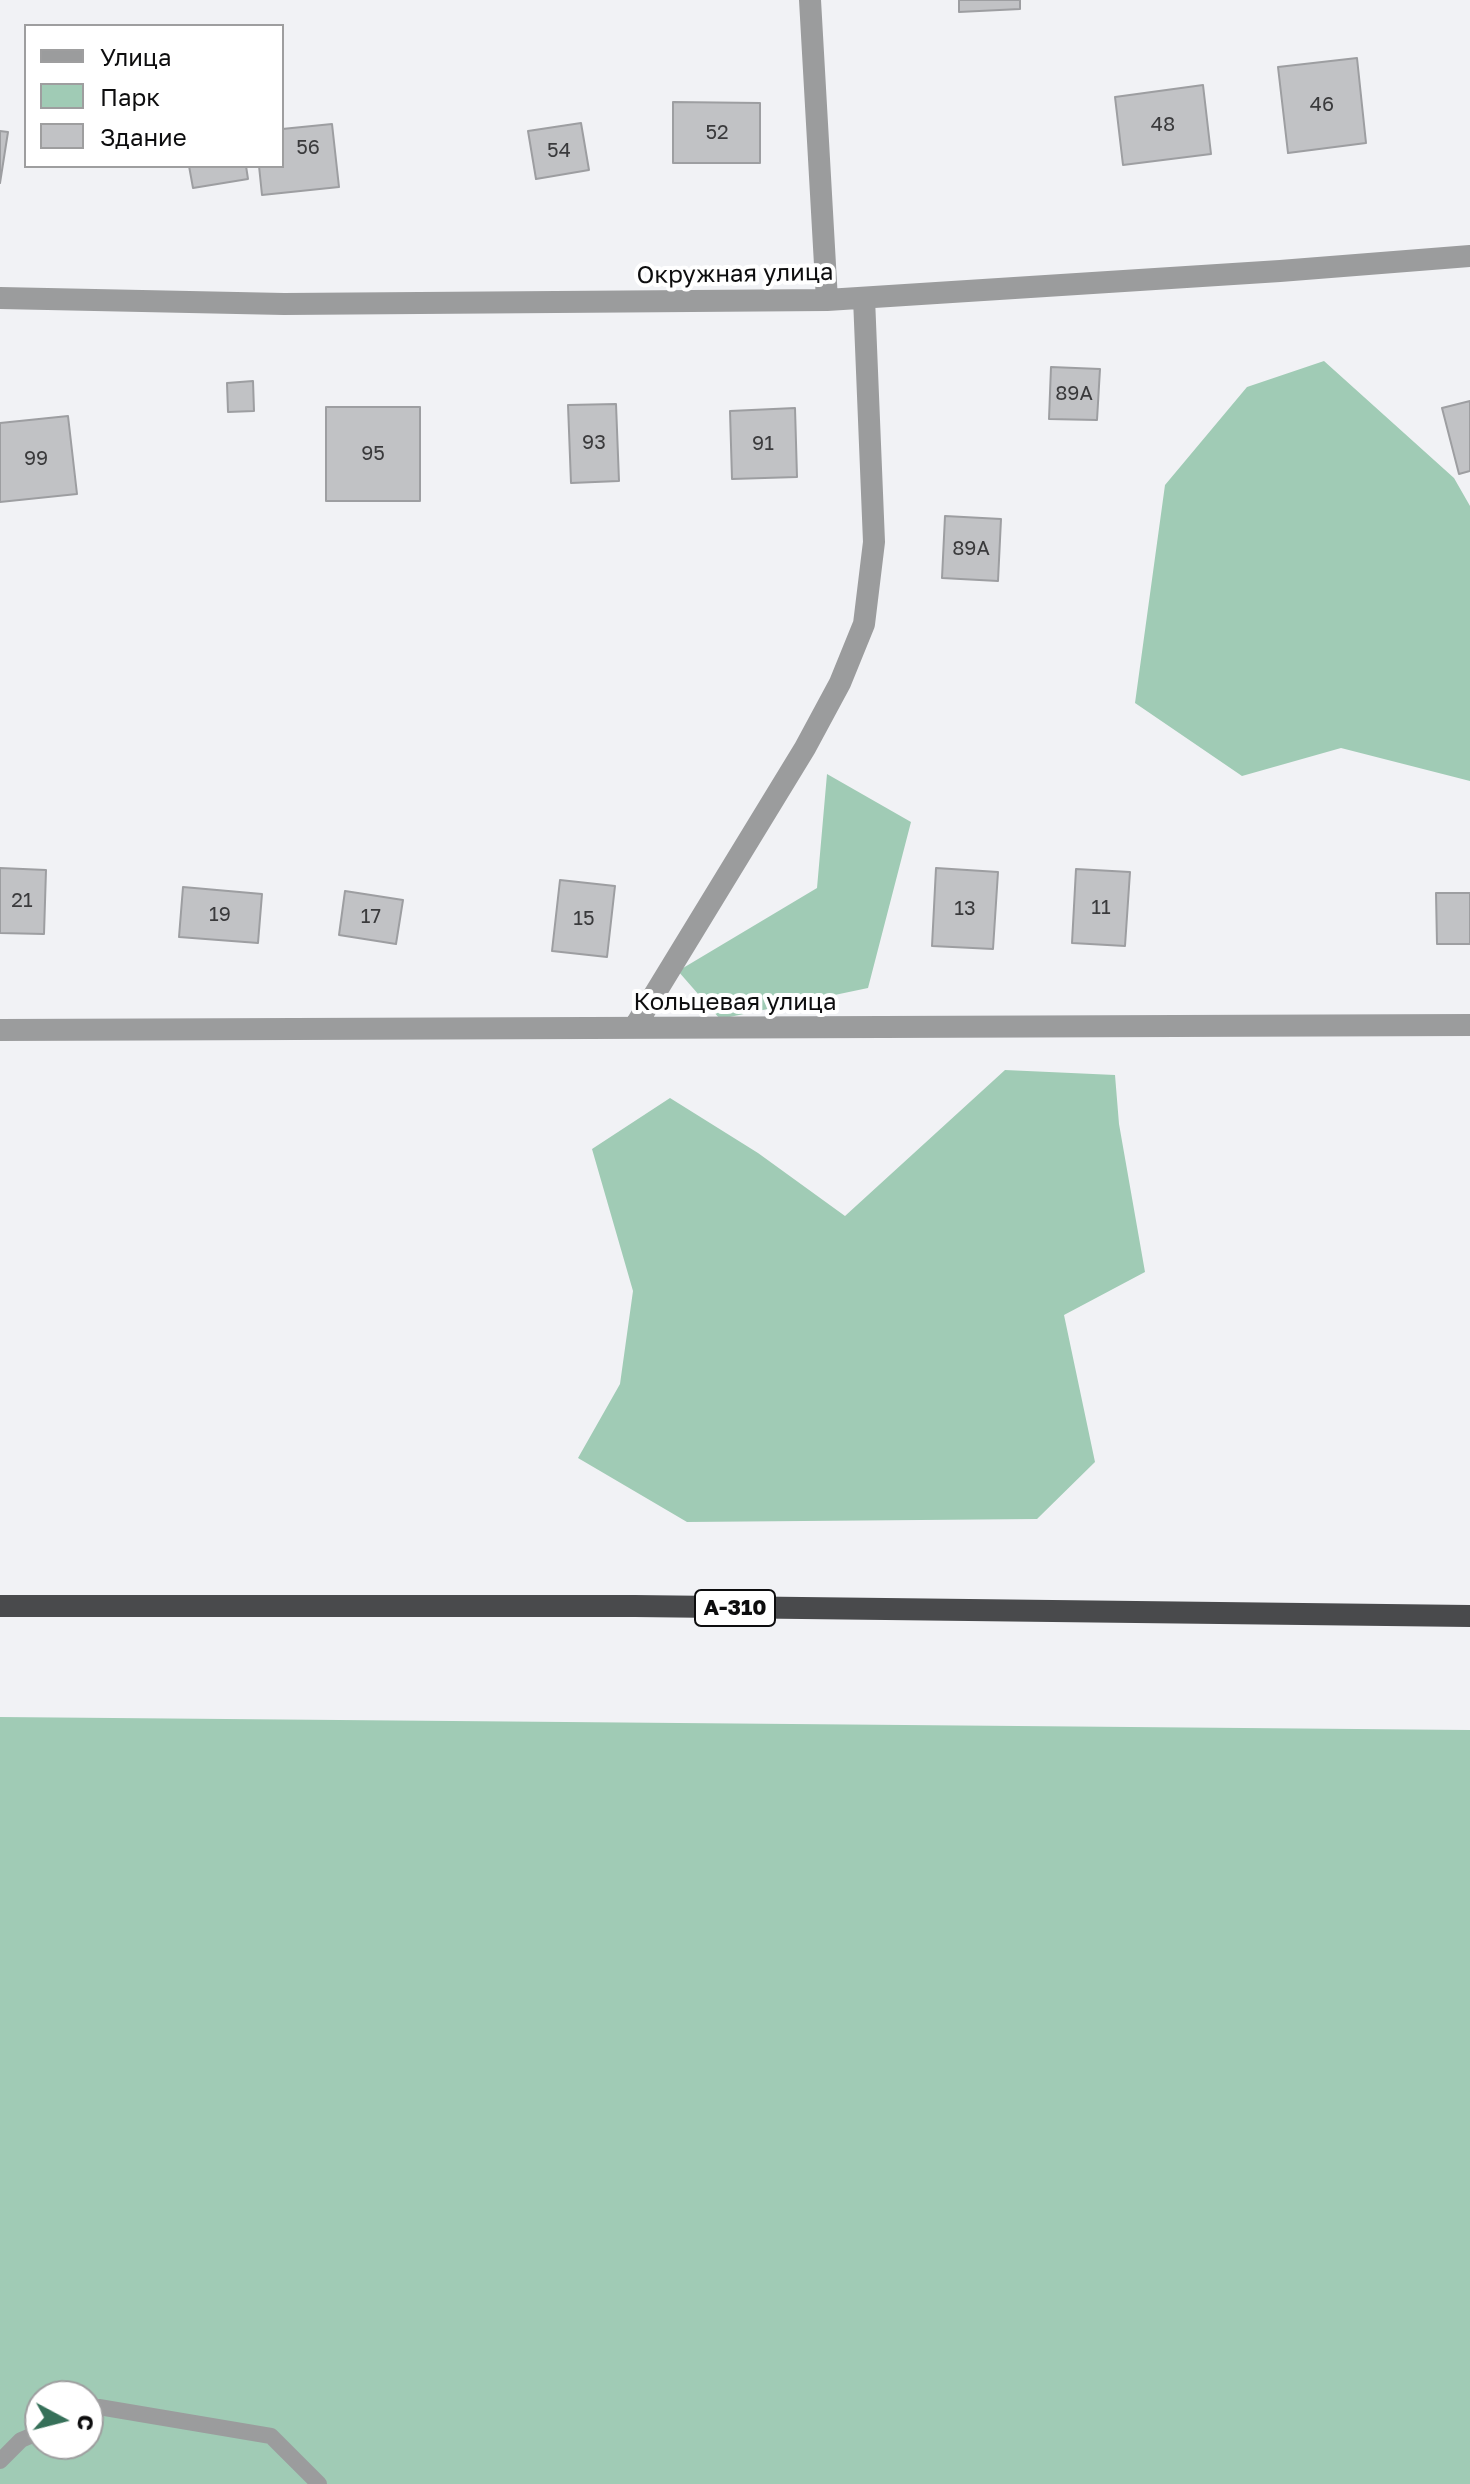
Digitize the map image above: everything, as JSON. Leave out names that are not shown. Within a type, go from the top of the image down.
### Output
[{"type":"highway","name":"А-310","points":[[0,1606],[635,1606],[1470,1616]]},
{"type":"street","points":[[810,0],[827,300]]},
{"type":"street","name":"Окружная улица","points":[[0,298],[284,304],[827,300],[1470,256]]},
{"type":"street","points":[[634,1028],[805,748],[840,683],[864,624],[874,542],[864,298]]},
{"type":"street","name":"Кольцевая улица","points":[[0,1030],[1470,1025]]},
{"type":"lane","points":[[104,2408],[271,2436],[319,2484]]},
{"type":"lane","points":[[0,2461],[24,2439]]},
{"type":"green space","points":[[1324,361],[1454,478],[1470,506],[1470,781],[1341,748],[1242,776],[1135,703],[1165,485],[1247,387]]},
{"type":"green space","points":[[827,774],[911,822],[868,988],[720,1019],[678,971],[817,888]]},
{"type":"green space","points":[[1005,1070],[1115,1075],[1119,1124],[1145,1272],[1064,1315],[1095,1462],[1037,1519],[687,1522],[578,1458],[620,1384],[633,1291],[592,1149],[670,1098],[758,1153],[845,1216]]},
{"type":"green space","points":[[0,1717],[1470,1730],[1470,2484],[0,2484]]},
{"type":"building","points":[[959,0],[1020,0],[1020,9],[959,12]]},
{"type":"building","points":[[1357,58],[1366,143],[1288,153],[1278,67]]},
{"type":"building","points":[[1203,85],[1211,154],[1123,165],[1115,97]]},
{"type":"building","points":[[673,102],[760,103],[760,163],[673,163]]},
{"type":"building","points":[[581,123],[589,170],[536,179],[528,131]]},
{"type":"building","points":[[332,124],[339,187],[262,195],[259,168],[284,168],[284,129]]},
{"type":"building","points":[[0,131],[8,132],[0,183]]},
{"type":"building","points":[[189,168],[246,168],[248,179],[193,188]]},
{"type":"building","points":[[1051,367],[1100,369],[1097,420],[1049,419]]},
{"type":"building","points":[[253,381],[254,411],[228,412],[227,383]]},
{"type":"building","points":[[1470,401],[1470,471],[1459,474],[1442,408]]},
{"type":"building","points":[[616,404],[619,481],[571,483],[568,405]]},
{"type":"building","points":[[326,407],[420,407],[420,501],[326,501]]},
{"type":"building","points":[[795,408],[797,477],[732,479],[730,411]]},
{"type":"building","points":[[68,416],[77,494],[0,502],[0,423]]},
{"type":"building","points":[[945,516],[1001,519],[998,581],[942,578]]},
{"type":"building","points":[[0,868],[46,870],[44,934],[0,933]]},
{"type":"building","points":[[936,868],[998,872],[993,949],[932,946]]},
{"type":"building","points":[[1076,869],[1130,872],[1125,946],[1072,943]]},
{"type":"building","points":[[560,880],[615,886],[607,957],[552,951]]},
{"type":"building","points":[[183,887],[262,894],[258,943],[179,937]]},
{"type":"building","points":[[345,891],[403,900],[396,944],[339,935]]},
{"type":"building","points":[[1436,893],[1470,893],[1470,944],[1437,944]]}]
